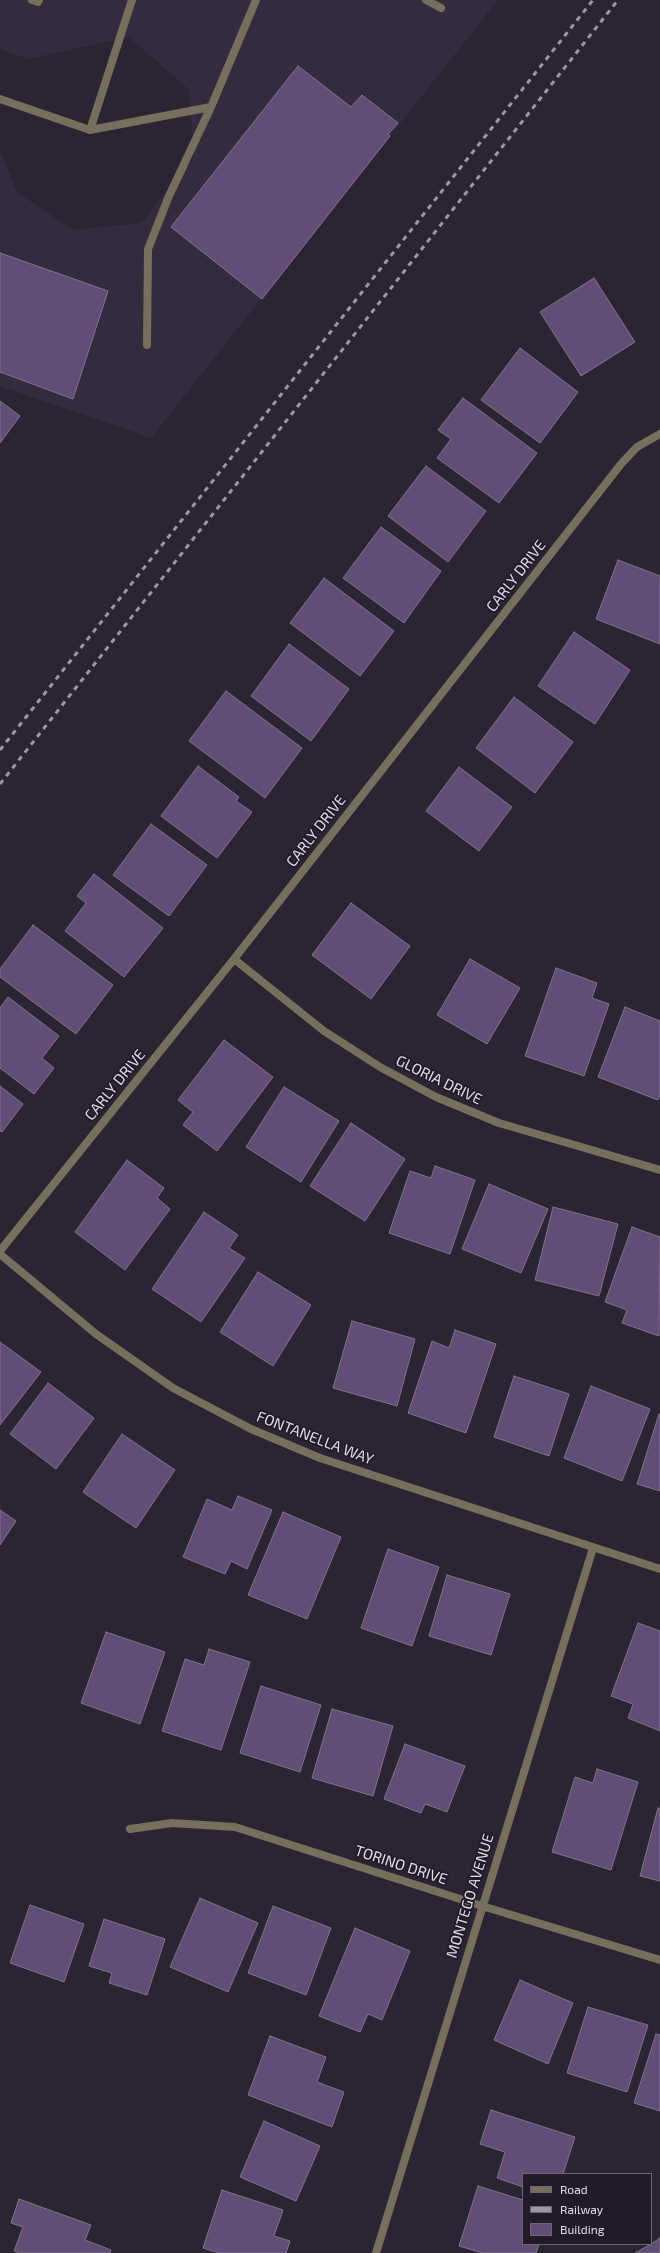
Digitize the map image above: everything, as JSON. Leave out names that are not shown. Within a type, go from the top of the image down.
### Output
[{"type":"street","points":[[32,0],[38,2],[39,0]]},
{"type":"street","points":[[90,130],[132,0]]},
{"type":"street","points":[[147,345],[148,249],[169,196],[211,107],[256,0]]},
{"type":"street","points":[[426,0],[441,8]]},
{"type":"street","points":[[0,99],[90,130],[211,107]]},
{"type":"street","name":"CARLY DRIVE","points":[[0,1251],[234,960],[621,464],[637,447],[659,434]]},
{"type":"street","name":"GLORIA DRIVE","points":[[234,960],[324,1031],[380,1068],[436,1097],[499,1123],[660,1170]]},
{"type":"street","name":"FONTANELLA WAY","points":[[0,1254],[96,1334],[173,1388],[251,1429],[320,1458],[660,1569]]},
{"type":"street","name":"MONTEGO AVENUE","points":[[376,2253],[593,1548]]},
{"type":"street","name":"TORINO DRIVE","points":[[130,1829],[172,1823],[235,1827],[482,1906],[660,1960]]},
{"type":"shaded area","points":[[0,0],[498,0],[151,438],[0,386],[0,150],[17,192],[73,230],[141,223],[194,158],[189,90],[129,37],[28,59],[0,49]]},
{"type":"building","points":[[298,66],[351,107],[362,95],[398,123],[388,134],[390,136],[262,299],[171,227]]},
{"type":"building","points":[[0,253],[108,291],[73,399],[0,372]]},
{"type":"building","points":[[594,278],[635,342],[581,376],[540,312]]},
{"type":"building","points":[[520,348],[578,392],[540,443],[481,400]]},
{"type":"building","points":[[463,398],[537,453],[499,503],[437,458],[451,439],[438,430]]},
{"type":"building","points":[[0,401],[20,416],[0,443]]},
{"type":"building","points":[[426,466],[486,511],[448,562],[388,516]]},
{"type":"building","points":[[381,527],[441,571],[404,623],[343,578]]},
{"type":"building","points":[[618,560],[660,576],[660,644],[596,619]]},
{"type":"building","points":[[324,578],[394,631],[360,676],[290,623]]},
{"type":"building","points":[[574,632],[630,670],[595,724],[538,686]]},
{"type":"building","points":[[289,644],[349,689],[311,741],[251,696]]},
{"type":"building","points":[[226,691],[302,748],[265,798],[189,741]]},
{"type":"building","points":[[514,697],[573,742],[535,793],[476,748]]},
{"type":"building","points":[[198,766],[239,797],[236,801],[252,812],[217,858],[161,816]]},
{"type":"building","points":[[459,767],[512,807],[479,851],[426,811]]},
{"type":"building","points":[[151,824],[207,865],[169,916],[113,875]]},
{"type":"building","points":[[94,874],[163,928],[124,977],[65,931],[86,903],[77,896]]},
{"type":"building","points":[[351,903],[410,946],[371,999],[312,955]]},
{"type":"building","points":[[33,925],[113,985],[76,1034],[0,977],[0,969]]},
{"type":"building","points":[[470,959],[520,988],[487,1044],[437,1015]]},
{"type":"building","points":[[556,968],[597,983],[592,998],[609,1004],[584,1076],[525,1056]]},
{"type":"building","points":[[8,997],[59,1036],[42,1058],[54,1068],[34,1094],[0,1068],[0,1008]]},
{"type":"building","points":[[625,1007],[660,1021],[660,1095],[658,1100],[598,1077]]},
{"type":"building","points":[[224,1040],[273,1077],[217,1151],[183,1125],[193,1112],[178,1100]]},
{"type":"building","points":[[0,1086],[23,1104],[2,1132],[0,1131]]},
{"type":"building","points":[[284,1087],[339,1121],[301,1182],[246,1147]]},
{"type":"building","points":[[351,1123],[405,1159],[365,1221],[310,1186]]},
{"type":"building","points":[[127,1160],[164,1188],[157,1198],[170,1209],[125,1270],[75,1232]]},
{"type":"building","points":[[435,1166],[475,1180],[450,1254],[389,1233],[410,1171],[431,1178]]},
{"type":"building","points":[[489,1184],[548,1209],[521,1273],[462,1249]]},
{"type":"building","points":[[553,1207],[618,1224],[599,1296],[535,1280]]},
{"type":"building","points":[[204,1212],[238,1235],[229,1248],[245,1258],[201,1322],[152,1289]]},
{"type":"building","points":[[632,1227],[660,1237],[659,1336],[622,1323],[627,1310],[605,1302]]},
{"type":"building","points":[[258,1272],[311,1305],[273,1366],[220,1332]]},
{"type":"building","points":[[352,1321],[415,1339],[397,1406],[333,1388]]},
{"type":"building","points":[[455,1330],[496,1344],[466,1433],[408,1413],[432,1341],[449,1348]]},
{"type":"building","points":[[0,1342],[41,1372],[0,1425]]},
{"type":"building","points":[[514,1376],[569,1394],[549,1456],[494,1437]]},
{"type":"building","points":[[48,1383],[94,1418],[56,1469],[10,1434]]},
{"type":"building","points":[[591,1386],[650,1409],[622,1481],[564,1458]]},
{"type":"building","points":[[660,1414],[660,1491],[637,1484]]},
{"type":"building","points":[[122,1434],[175,1470],[136,1528],[83,1492]]},
{"type":"building","points":[[238,1496],[272,1510],[247,1569],[231,1561],[225,1574],[183,1557],[207,1499],[232,1510]]},
{"type":"building","points":[[0,1510],[16,1521],[0,1545]]},
{"type":"building","points":[[283,1512],[341,1537],[307,1619],[248,1595]]},
{"type":"building","points":[[388,1549],[439,1567],[412,1646],[361,1628]]},
{"type":"building","points":[[447,1575],[510,1594],[491,1655],[429,1636]]},
{"type":"building","points":[[638,1623],[660,1631],[660,1731],[628,1718],[633,1704],[611,1696]]},
{"type":"building","points":[[106,1632],[165,1652],[140,1724],[81,1703]]},
{"type":"building","points":[[209,1649],[250,1662],[221,1750],[162,1731],[185,1659],[204,1665]]},
{"type":"building","points":[[261,1686],[321,1705],[300,1772],[240,1753]]},
{"type":"building","points":[[332,1709],[393,1726],[373,1796],[312,1778]]},
{"type":"building","points":[[405,1744],[465,1766],[447,1812],[425,1804],[421,1813],[384,1799]]},
{"type":"building","points":[[597,1769],[638,1782],[611,1870],[552,1852],[575,1777],[593,1783]]},
{"type":"building","points":[[658,1808],[660,1809],[660,1881],[640,1876]]},
{"type":"building","points":[[200,1898],[258,1923],[228,1992],[170,1967]]},
{"type":"building","points":[[30,1905],[84,1924],[64,1982],[10,1963]]},
{"type":"building","points":[[273,1906],[331,1928],[306,1995],[248,1973]]},
{"type":"building","points":[[104,1919],[165,1939],[147,1995],[109,1983],[112,1973],[89,1966]]},
{"type":"building","points":[[355,1928],[410,1951],[382,2020],[368,2014],[360,2032],[319,2016]]},
{"type":"building","points":[[520,1980],[573,2003],[548,2064],[494,2040]]},
{"type":"building","points":[[588,2007],[648,2025],[627,2092],[567,2073]]},
{"type":"building","points":[[656,2034],[660,2035],[660,2111],[634,2103]]},
{"type":"building","points":[[270,2036],[326,2057],[317,2082],[344,2092],[332,2127],[248,2095]]},
{"type":"building","points":[[491,2110],[575,2137],[563,2173],[522,2173],[522,2187],[497,2178],[505,2152],[480,2144]]},
{"type":"building","points":[[264,2121],[320,2146],[296,2201],[240,2177]]},
{"type":"building","points":[[478,2186],[522,2200],[522,2245],[539,2245],[536,2253],[483,2253],[459,2246]]},
{"type":"building","points":[[222,2190],[283,2210],[274,2236],[290,2241],[286,2253],[219,2253],[203,2248]]},
{"type":"building","points":[[19,2199],[91,2225],[85,2240],[111,2250],[110,2253],[19,2253],[14,2251],[23,2227],[11,2223]]},
{"type":"building","points":[[660,2238],[660,2253],[635,2253],[652,2245],[652,2243]]},
{"type":"railway","points":[[0,750],[593,0]]},
{"type":"railway","points":[[0,784],[618,0]]}]
